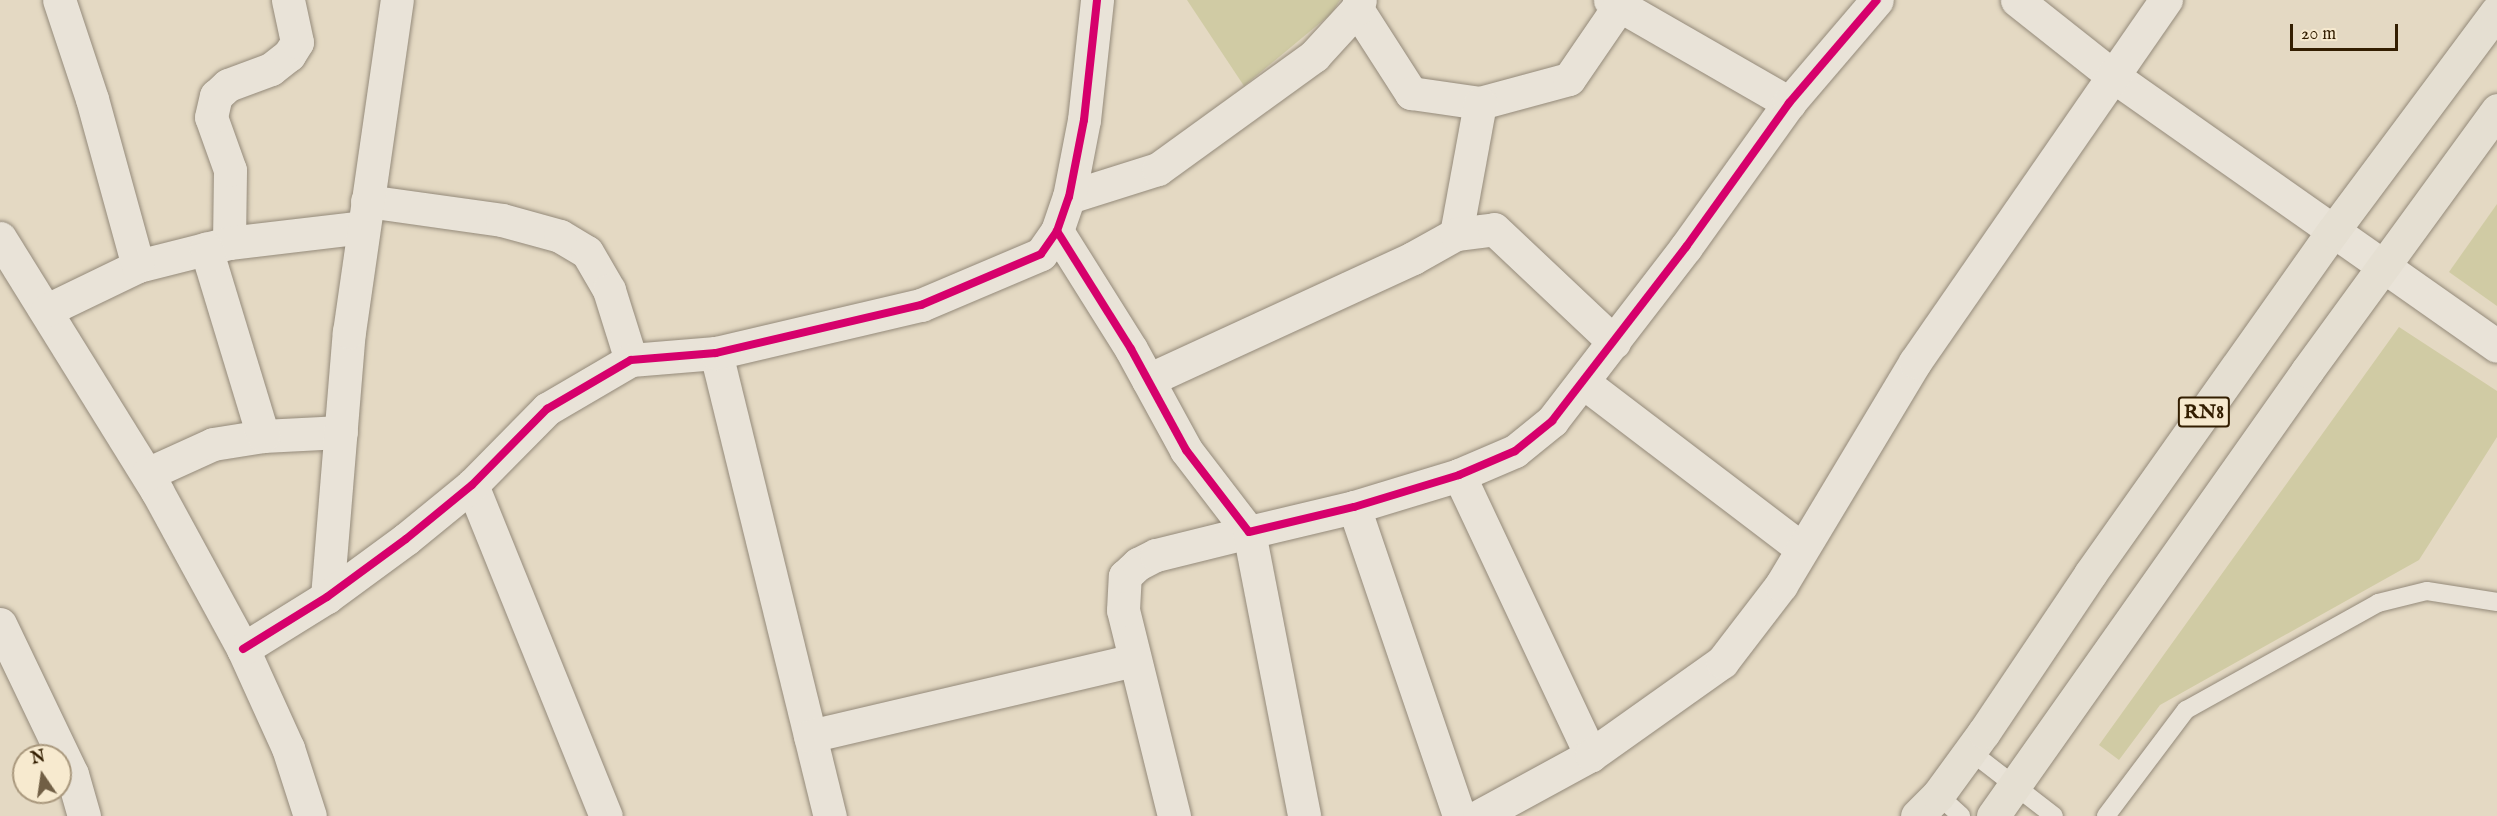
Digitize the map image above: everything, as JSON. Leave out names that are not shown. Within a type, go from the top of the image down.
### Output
[{"type":"main road","name":"RN8","points":[[1938,809],[1970,751],[2090,574],[2332,231],[2497,11]]},
{"type":"main road","name":"RN8","points":[[1993,816],[2016,787],[2307,371],[2497,110]]},
{"type":"street","points":[[59,0],[92,99],[138,267]]},
{"type":"street","points":[[263,436],[217,245],[230,170],[211,117],[216,96],[228,85],[271,69],[289,55],[297,42],[288,0]]},
{"type":"street","points":[[327,597],[341,432],[365,214],[397,0]]},
{"type":"street","points":[[243,649],[327,597],[472,485],[547,409],[630,360],[716,353],[921,305],[1041,254],[1057,231],[1069,197],[1084,120],[1097,0]]},
{"type":"street","points":[[1174,816],[1123,610],[1125,576],[1137,564],[1156,555],[1354,507],[1459,475],[1515,450],[1552,421],[1614,342],[1790,103],[1877,0]]},
{"type":"street","points":[[2017,0],[2113,76],[2497,346]]},
{"type":"street","points":[[1479,816],[1591,755],[1722,662],[1781,585],[1915,363],[2166,0]]},
{"type":"street","points":[[1069,197],[1158,169],[1314,56],[1359,4],[1411,93],[1480,103],[1569,79],[1618,2],[1790,103]]},
{"type":"street","points":[[1456,234],[1480,103]]},
{"type":"street","points":[[47,310],[138,267],[217,245],[365,214],[502,220],[560,236],[587,252],[609,290],[630,360]]},
{"type":"street","points":[[1148,380],[1413,258],[1456,234],[1494,229],[1614,342]]},
{"type":"street","points":[[1057,231],[1148,380],[1186,450],[1249,532],[1304,816]]},
{"type":"street","points":[[0,238],[47,310],[147,474],[243,649],[288,748],[302,813]]},
{"type":"street","points":[[716,353],[830,816]]},
{"type":"street","points":[[1582,382],[1802,549]]},
{"type":"street","points":[[147,474],[213,444],[263,436],[341,432]]},
{"type":"street","points":[[1459,475],[1591,755]]},
{"type":"street","points":[[472,485],[606,816]]},
{"type":"street","points":[[1354,507],[1459,816]]},
{"type":"street","points":[[0,624],[72,774],[84,816]]},
{"type":"street","points":[[810,736],[1134,660]]},
{"type":"lane","points":[[2106,816],[2186,710],[2378,603],[2427,591],[2497,602]]},
{"type":"lane","points":[[1970,751],[2054,816]]},
{"type":"shaded area","points":[[1187,0],[1340,0],[1332,13],[1244,86]]},
{"type":"shaded area","points":[[2497,204],[2497,306],[2449,272]]},
{"type":"shaded area","points":[[2399,327],[2497,391],[2497,437],[2419,560],[2160,705],[2119,760],[2099,745]]},
{"type":"cycle path","points":[[243,649],[327,597],[406,539],[472,485],[547,409],[631,360],[716,353],[921,305],[1041,254],[1057,231],[1069,197],[1084,120],[1097,0]]},
{"type":"cycle path","points":[[1057,231],[1131,349],[1186,450],[1249,532],[1354,507],[1459,475],[1515,451],[1552,421],[1686,247],[1789,103],[1877,0]]}]
